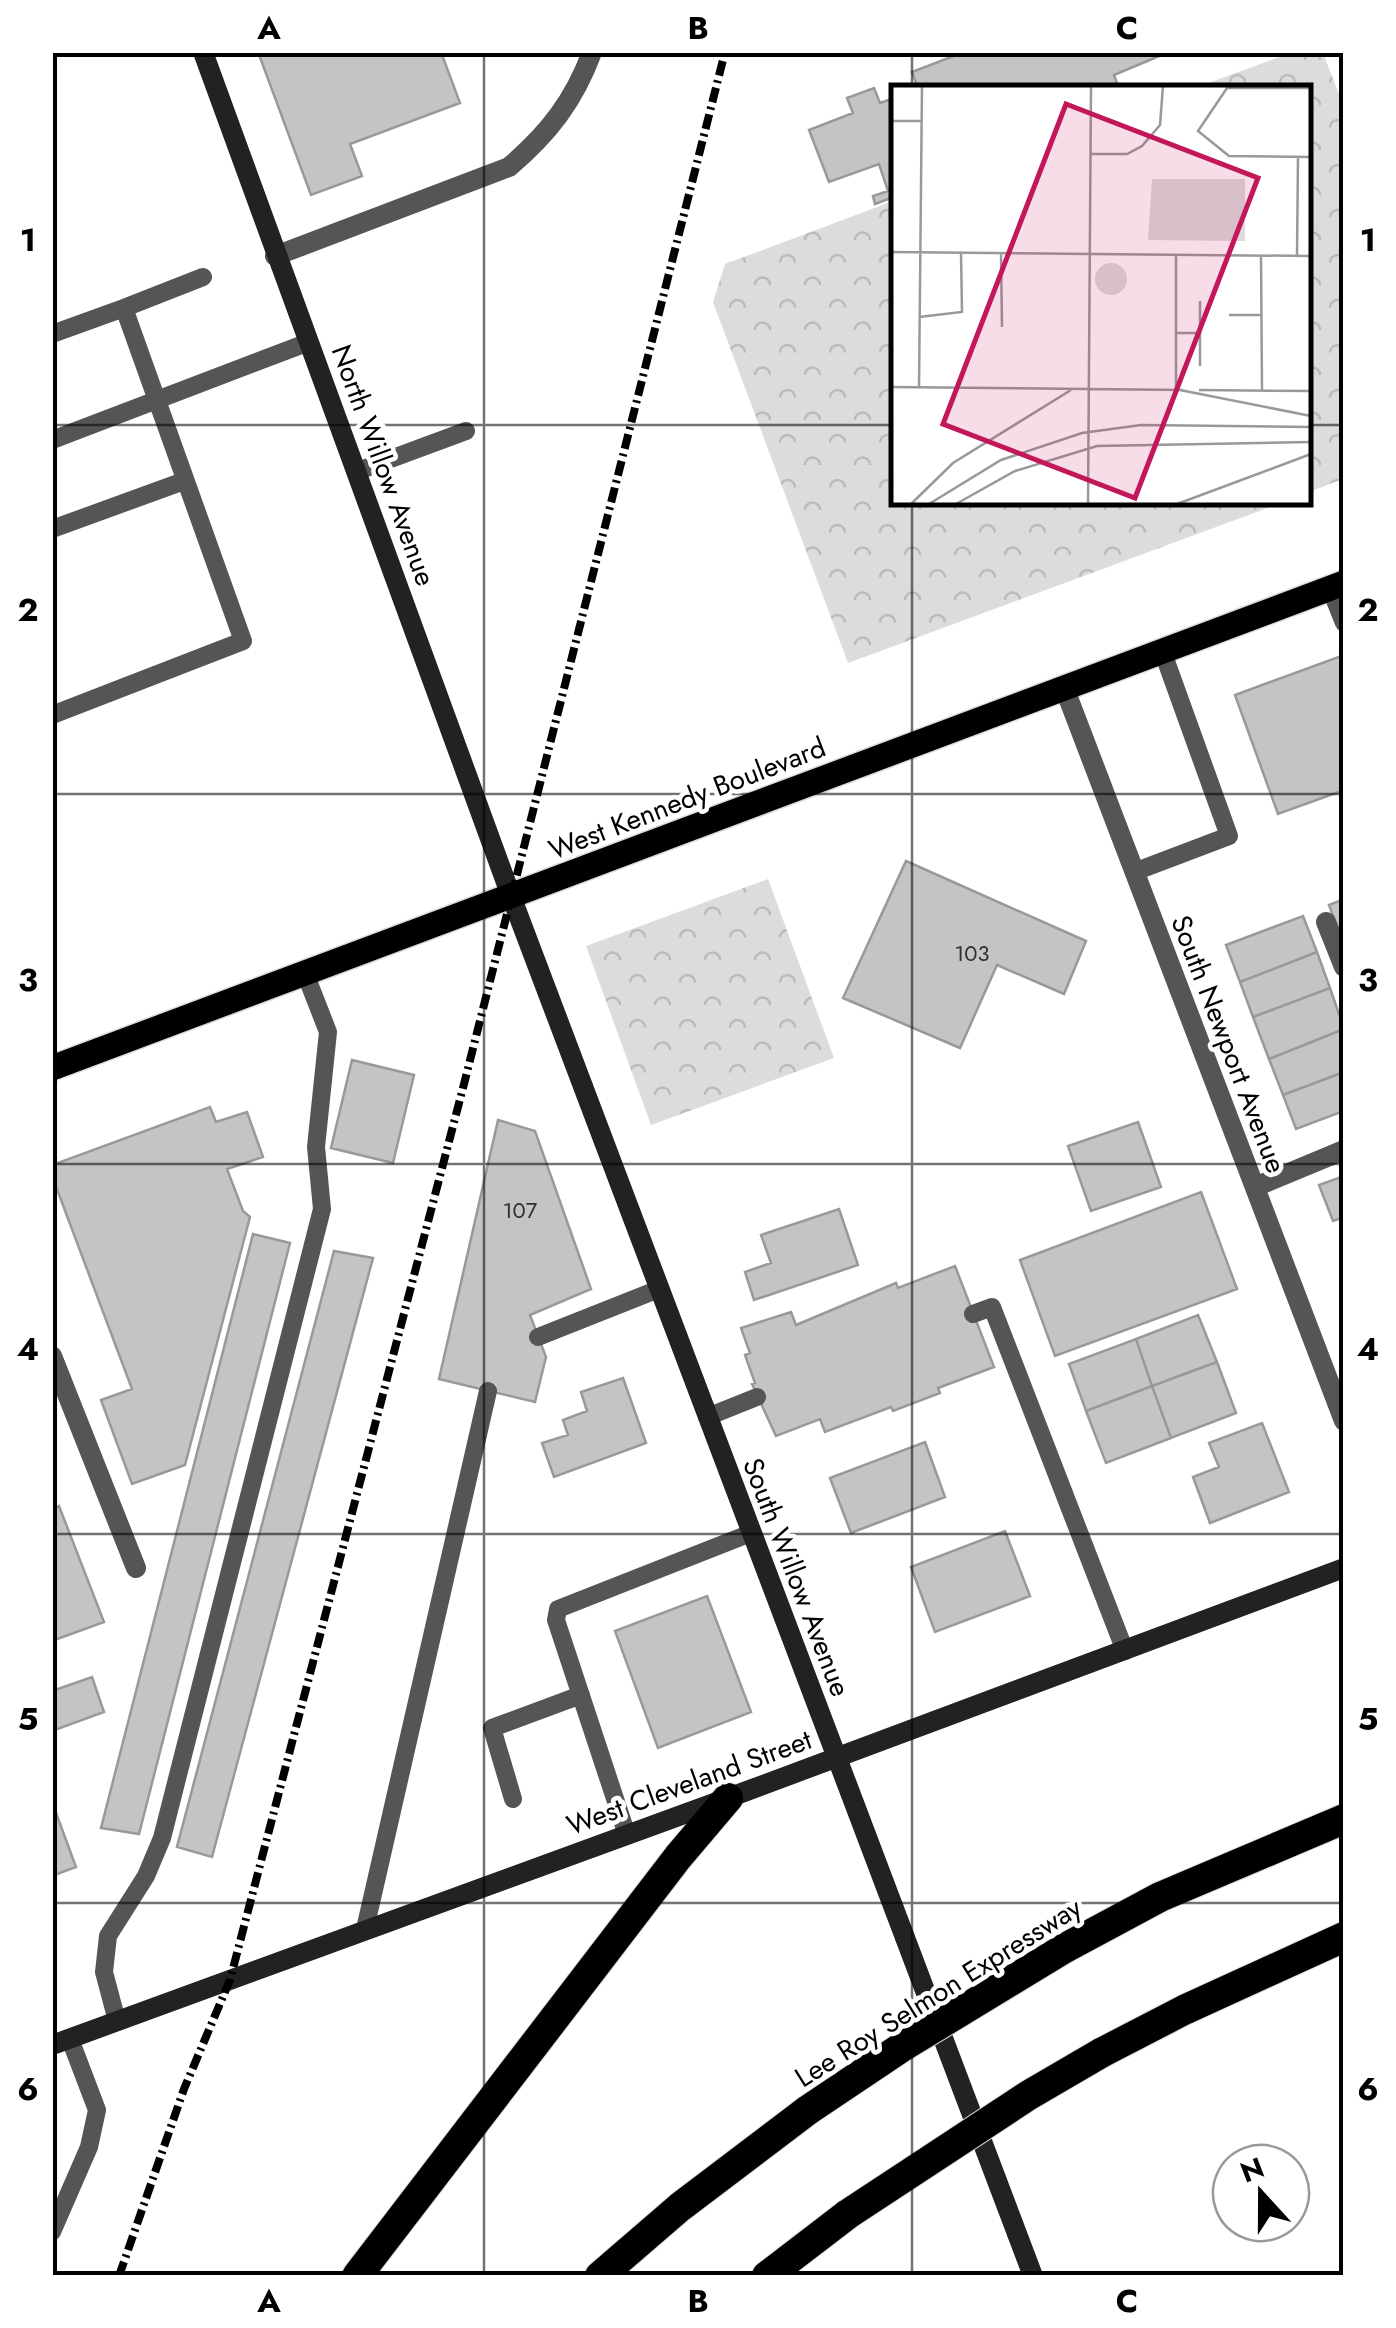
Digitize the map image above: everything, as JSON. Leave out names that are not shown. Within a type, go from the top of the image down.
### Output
[{"type":"highway","points":[[356,2276],[728,1798]]},
{"type":"highway","name":"Lee Roy Selmon Expressway","points":[[600,2276],[680,2207],[808,2110],[918,2037],[1160,1897],[1344,1819]]},
{"type":"highway","points":[[767,2276],[848,2214],[1029,2095],[1184,2010],[1344,1937]]},
{"type":"main road","name":"West Kennedy Boulevard","points":[[52,1068],[1337,586]]},
{"type":"street","name":"North Willow Avenue","points":[[203,52],[512,896]]},
{"type":"street","points":[[275,256],[509,167],[540,141],[564,110],[592,52]]},
{"type":"street","name":"South Newport Avenue","points":[[1064,686],[1344,1420]]},
{"type":"street","name":"South Willow Avenue","points":[[512,896],[1033,2276]]},
{"type":"street","points":[[1326,922],[1344,967]]},
{"type":"street","points":[[1255,1187],[1344,1150]]},
{"type":"street","points":[[52,1356],[136,1568]]},
{"type":"street","name":"West Cleveland Street","points":[[61,2042],[1344,1568]]},
{"type":"lane","points":[[52,334],[203,277]]},
{"type":"lane","points":[[54,712],[243,642],[124,308]]},
{"type":"lane","points":[[52,440],[309,342]]},
{"type":"lane","points":[[358,471],[466,430]]},
{"type":"lane","points":[[52,529],[184,481]]},
{"type":"lane","points":[[1337,586],[1344,623]]},
{"type":"lane","points":[[1134,872],[1229,836],[1162,650]]},
{"type":"lane","points":[[117,2021],[104,1972],[108,1936],[146,1876],[162,1838],[322,1210],[316,1147],[328,1032],[305,973]]},
{"type":"lane","points":[[538,1336],[659,1289]]},
{"type":"lane","points":[[973,1314],[992,1307],[1125,1650]]},
{"type":"lane","points":[[365,1929],[488,1391]]},
{"type":"lane","points":[[707,1416],[757,1397]]},
{"type":"lane","points":[[627,1835],[556,1620],[558,1608],[751,1532]]},
{"type":"lane","points":[[513,1798],[492,1728],[581,1695]]},
{"type":"lane","points":[[52,2232],[88,2147],[97,2110],[61,2042]]},
{"type":"green space","points":[[1291,53],[1323,53],[1344,107],[1343,479],[1311,491],[1311,85],[1203,85]]},
{"type":"green space","points":[[891,202],[891,505],[1276,505],[848,663],[713,302],[725,264]]},
{"type":"green space","points":[[768,879],[834,1058],[651,1125],[586,946]]},
{"type":"building","points":[[258,52],[441,52],[460,103],[350,144],[362,176],[311,195]]},
{"type":"building","points":[[964,52],[1164,54],[1114,75],[1118,85],[917,85],[912,72]]},
{"type":"building","points":[[874,88],[880,103],[891,99],[891,198],[875,204],[873,196],[888,191],[879,164],[829,182],[809,130],[853,113],[847,98]]},
{"type":"building","points":[[1344,655],[1344,790],[1278,814],[1235,695]]},
{"type":"building","points":[[906,861],[1086,941],[1064,994],[997,965],[960,1048],[843,998]]},
{"type":"building","points":[[1344,899],[1344,943],[1343,943],[1329,905]]},
{"type":"building","points":[[1303,916],[1317,952],[1240,982],[1226,945]]},
{"type":"building","points":[[1317,952],[1330,988],[1253,1017],[1240,982]]},
{"type":"building","points":[[1330,988],[1344,1029],[1269,1059],[1253,1017]]},
{"type":"building","points":[[1344,1029],[1344,1072],[1283,1095],[1269,1059]]},
{"type":"building","points":[[352,1060],[414,1075],[393,1163],[331,1148]]},
{"type":"building","points":[[1344,1072],[1344,1111],[1296,1129],[1283,1095]]},
{"type":"building","points":[[210,1107],[216,1122],[247,1112],[263,1157],[227,1169],[243,1211],[250,1217],[185,1465],[132,1484],[101,1400],[132,1389],[52,1176],[52,1165]]},
{"type":"building","points":[[498,1120],[535,1131],[591,1289],[530,1315],[546,1357],[535,1402],[439,1379]]},
{"type":"building","points":[[1138,1122],[1161,1187],[1091,1211],[1068,1146]]},
{"type":"building","points":[[1344,1176],[1344,1217],[1333,1221],[1319,1185]]},
{"type":"building","points":[[1201,1192],[1237,1289],[1055,1356],[1020,1260]]},
{"type":"building","points":[[839,1209],[858,1265],[754,1300],[745,1272],[771,1263],[761,1235]]},
{"type":"building","points":[[253,1234],[290,1243],[139,1834],[101,1828]]},
{"type":"building","points":[[334,1251],[373,1258],[212,1857],[177,1847]]},
{"type":"building","points":[[955,1266],[994,1367],[938,1388],[940,1393],[893,1411],[891,1407],[825,1432],[820,1419],[776,1436],[752,1384],[755,1383],[745,1355],[750,1353],[741,1328],[791,1312],[796,1325],[896,1283],[898,1288]]},
{"type":"building","points":[[1198,1315],[1217,1362],[1152,1386],[1136,1339]]},
{"type":"building","points":[[1136,1339],[1152,1386],[1086,1411],[1069,1364]]},
{"type":"building","points":[[1217,1362],[1236,1413],[1171,1438],[1152,1386]]},
{"type":"building","points":[[623,1378],[646,1443],[554,1477],[542,1443],[568,1435],[563,1420],[587,1411],[581,1392]]},
{"type":"building","points":[[1152,1386],[1171,1438],[1106,1463],[1086,1411]]},
{"type":"building","points":[[1262,1423],[1289,1492],[1210,1523],[1193,1477],[1219,1467],[1209,1443]]},
{"type":"building","points":[[925,1442],[945,1497],[851,1533],[830,1478]]},
{"type":"building","points":[[59,1506],[104,1622],[52,1641],[52,1509]]},
{"type":"building","points":[[1005,1531],[1030,1596],[935,1632],[911,1567]]},
{"type":"building","points":[[707,1596],[751,1712],[658,1748],[615,1631]]},
{"type":"building","points":[[92,1677],[104,1712],[52,1731],[52,1691]]},
{"type":"building","points":[[52,1802],[76,1867],[52,1876]]},
{"type":"railway","points":[[119,2276],[184,2089],[230,1980],[464,1084],[725,52]]}]
